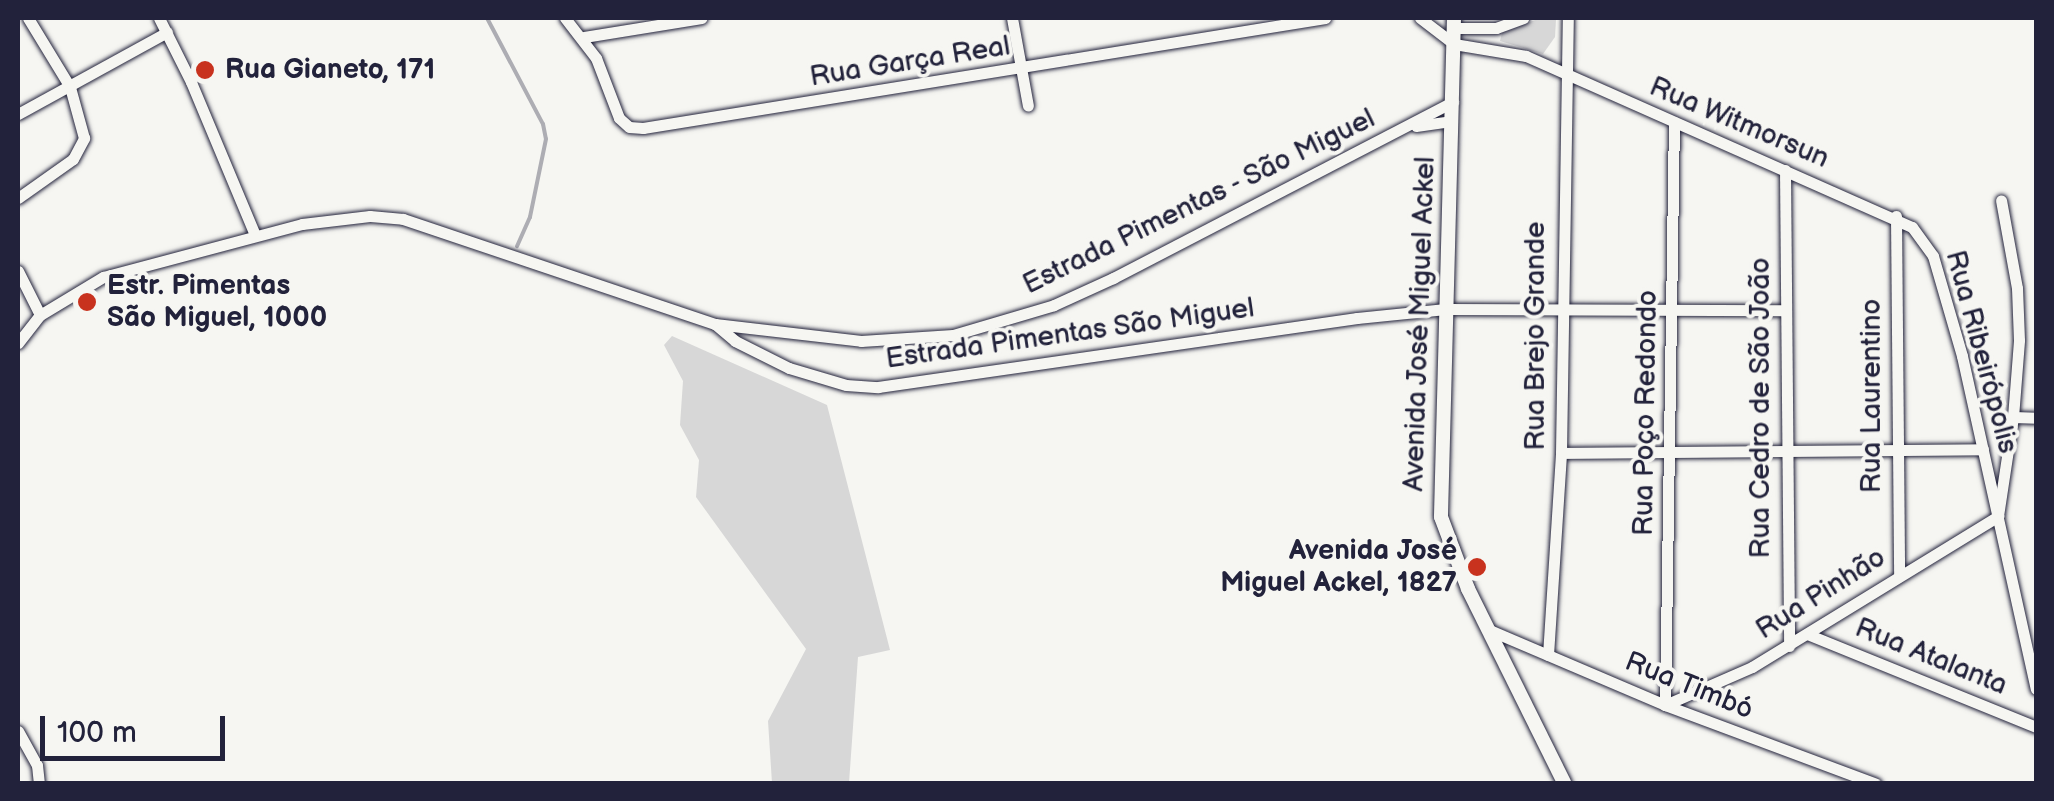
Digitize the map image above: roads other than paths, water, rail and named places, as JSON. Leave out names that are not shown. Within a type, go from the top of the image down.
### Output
[{"type":"street","points":[[18,198],[73,160],[83,146],[83,130],[70,87],[28,18]]},
{"type":"street","points":[[18,343],[40,315],[103,277],[255,235],[159,18]]},
{"type":"street","name":"Rua Garça Real","points":[[566,18],[584,37],[619,118],[629,127],[643,128],[1325,18]]},
{"type":"street","points":[[584,37],[701,18]]},
{"type":"street","points":[[1012,18],[1028,106]]},
{"type":"street","points":[[1420,18],[1454,30],[1496,28],[1523,18]]},
{"type":"street","name":"Rua Brejo Grande","points":[[1548,656],[1561,453],[1564,74],[1568,18]]},
{"type":"street","points":[[1495,48],[1496,28]]},
{"type":"street","name":"Rua Witmorsun","points":[[1454,30],[1896,216]]},
{"type":"street","name":"Avenida José Miguel Ackel","points":[[1454,30],[1441,517],[1487,629],[1566,783]]},
{"type":"street","points":[[18,114],[168,32]]},
{"type":"street","name":"Estrada Pimentas - São Miguel","points":[[255,235],[330,219],[387,216],[716,324],[844,340],[909,341],[1010,321],[1113,278],[1452,102]]},
{"type":"street","points":[[1407,128],[1451,121]]},
{"type":"street","name":"Rua Poço Redondo","points":[[1665,705],[1672,450],[1674,122]]},
{"type":"street","name":"Rua Cedro de São João","points":[[1786,170],[1784,448],[1788,646]]},
{"type":"street","points":[[1998,516],[2013,417],[2019,340],[2017,288],[2001,200]]},
{"type":"street","name":"Rua Laurentino","points":[[1896,216],[1899,574]]},
{"type":"street","name":"Rua Ribeirópolis","points":[[1896,216],[1912,227],[1933,256],[1962,356],[2036,689]]},
{"type":"street","points":[[18,271],[40,315]]},
{"type":"street","name":"Estrada Pimentas São Miguel","points":[[716,324],[735,341],[789,368],[846,385],[878,387],[1338,320],[1446,309],[1784,310]]},
{"type":"street","points":[[2019,340],[2036,340]]},
{"type":"street","points":[[2013,417],[2036,418]]},
{"type":"street","points":[[1561,453],[1896,447],[1982,450]]},
{"type":"street","name":"Rua Pinhão","points":[[1665,705],[1708,688],[1788,646],[1998,516]]},
{"type":"street","name":"Rua Timbó","points":[[1487,629],[1665,705],[1876,784]]},
{"type":"street","name":"Rua Atalanta","points":[[1807,634],[2036,727]]},
{"type":"street","points":[[18,731],[37,765],[39,784]]},
{"type":"waterway","points":[[487,18],[543,124],[546,139],[530,217],[517,246]]},
{"type":"place","name":"Rua Gianeto, 171","points":[[205,70]]},
{"type":"place","name":"Estr. Pimentas São Miguel, 1000","points":[[87,302]]},
{"type":"place","name":"Avenida José Miguel Ackel, 1827","points":[[1477,567]]}]
